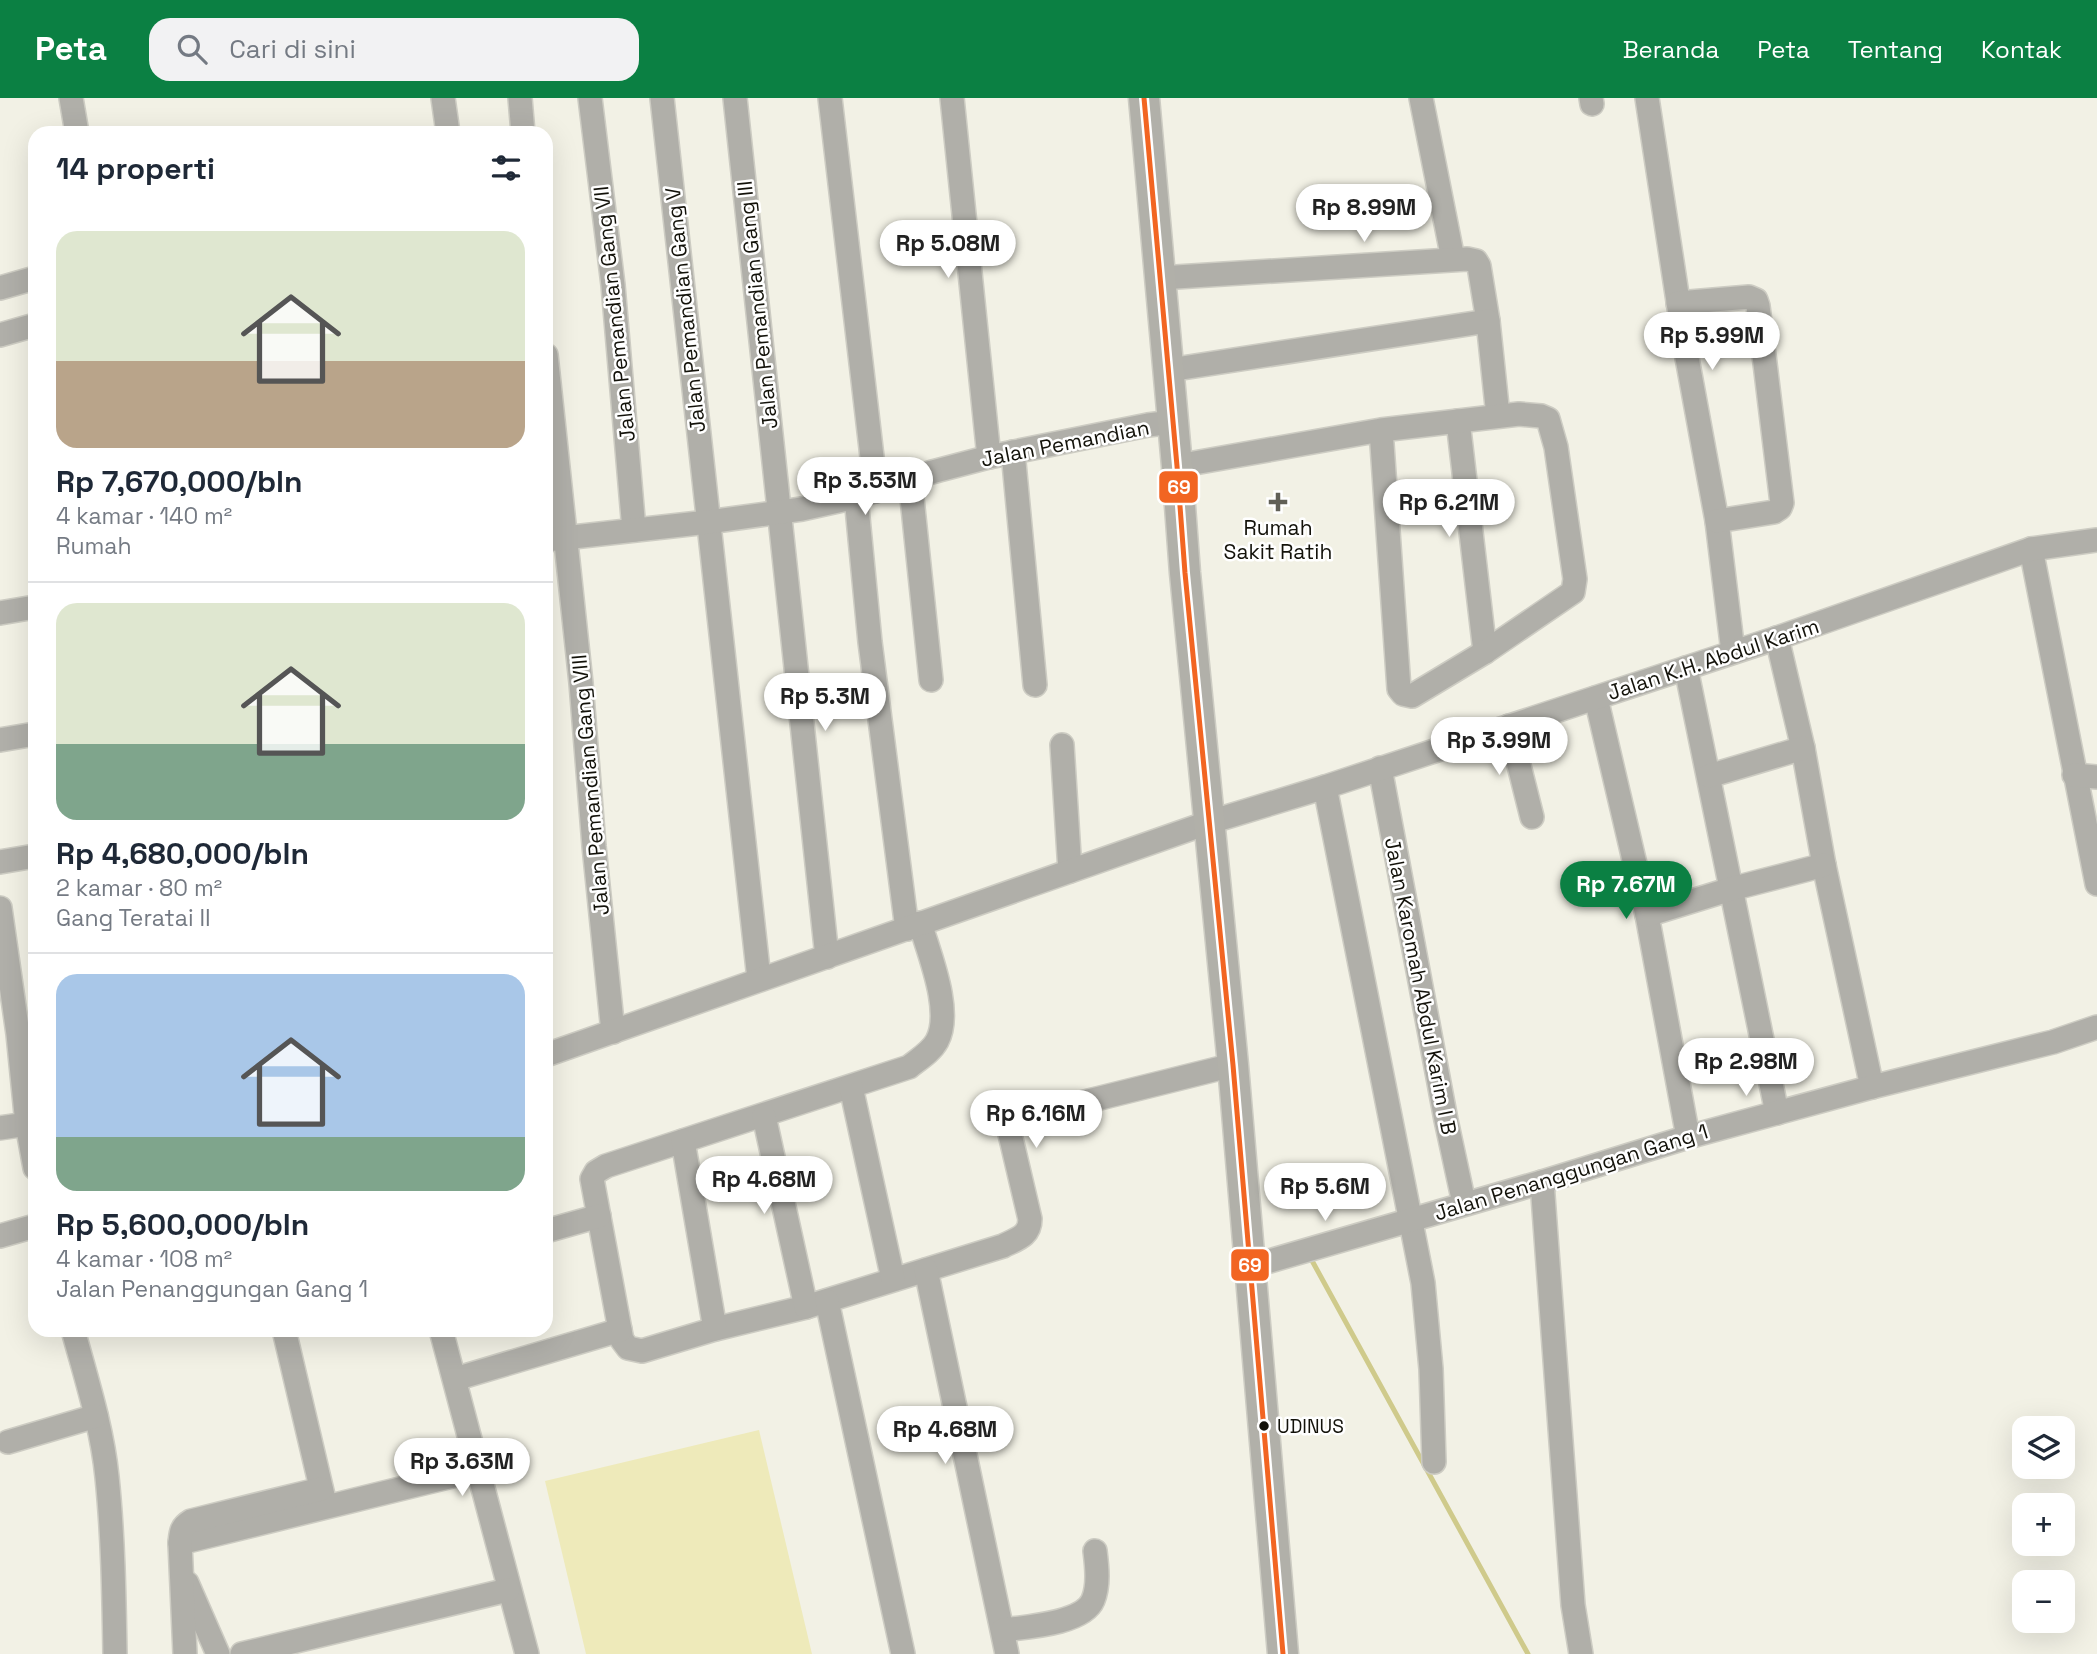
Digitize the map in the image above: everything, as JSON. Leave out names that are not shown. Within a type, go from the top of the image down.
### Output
[{"type":"main road","points":[[1144,98],[1178,466],[1185,573],[1233,1065],[1283,1654]]},
{"type":"street","points":[[443,98],[447,126]]},
{"type":"street","points":[[520,98],[522,126]]},
{"type":"street","name":"Jalan Pemandian Gang VII","points":[[590,98],[613,285],[634,530]]},
{"type":"street","name":"Jalan Pemandian Gang V","points":[[662,98],[738,769],[759,979]]},
{"type":"street","name":"Jalan Pemandian Gang III","points":[[735,98],[827,957]]},
{"type":"street","points":[[830,98],[866,494],[870,642],[914,926],[941,997],[942,1019],[938,1040],[909,1067],[599,1169],[592,1179],[625,1346],[637,1351],[817,1304],[1003,1246],[1027,1233],[1030,1219],[1009,1130],[1013,1123],[1044,1112],[1233,1065]]},
{"type":"street","points":[[952,98],[989,457]]},
{"type":"street","points":[[1421,98],[1453,259]]},
{"type":"street","points":[[1647,98],[1678,303],[1717,521],[1733,652]]},
{"type":"street","points":[[75,99],[77,126]]},
{"type":"street","points":[[1160,278],[1453,259],[1476,261],[1488,321],[1498,416]]},
{"type":"street","points":[[0,288],[28,280]]},
{"type":"street","points":[[1678,303],[1749,297],[1756,300],[1758,306],[1782,503],[1774,512],[1717,521]]},
{"type":"street","points":[[1169,370],[1488,321]]},
{"type":"street","points":[[0,335],[28,327]]},
{"type":"street","points":[[1178,466],[1381,430],[1498,416],[1541,416],[1551,424],[1575,587],[1570,595],[1485,652],[1412,696],[1403,695],[1399,689],[1381,430]]},
{"type":"street","points":[[1458,421],[1485,652]]},
{"type":"street","name":"Jalan Pemandian","points":[[556,539],[779,513],[866,494],[989,457],[1173,422]]},
{"type":"street","points":[[1013,452],[1035,685]]},
{"type":"street","points":[[910,479],[931,680]]},
{"type":"street","name":"Jalan Pemandian Gang VIII","points":[[553,484],[556,539],[613,1032]]},
{"type":"street","name":"Jalan K.H. Abdul Karim","points":[[553,1053],[1210,822],[1325,787],[1777,638],[2031,549],[2097,540]]},
{"type":"street","points":[[2031,549],[2086,776],[2097,884]]},
{"type":"street","points":[[0,613],[28,608]]},
{"type":"street","points":[[1777,638],[1872,1087]]},
{"type":"street","points":[[1686,668],[1777,1113]]},
{"type":"street","points":[[1596,698],[1647,915],[1688,1137]]},
{"type":"street","points":[[1509,726],[1532,817]]},
{"type":"street","points":[[0,740],[28,735]]},
{"type":"street","points":[[1062,745],[1070,871]]},
{"type":"street","points":[[1709,776],[1802,748]]},
{"type":"street","name":"Jalan Karomah Abdul Karim I B","points":[[1381,768],[1446,1120],[1464,1203]]},
{"type":"street","points":[[1325,787],[1423,1283],[1431,1369],[1434,1462]]},
{"type":"street","points":[[0,862],[28,857]]},
{"type":"street","points":[[1647,915],[1731,889],[1824,865]]},
{"type":"street","points":[[0,908],[9,1036],[28,1130]]},
{"type":"street","name":"Jalan Penanggungan Gang 1","points":[[1250,1267],[1688,1137],[2053,1042],[2097,1027]]},
{"type":"street","points":[[851,1087],[893,1279]]},
{"type":"street","points":[[764,1116],[817,1304],[903,1654]]},
{"type":"street","points":[[0,1128],[27,1124]]},
{"type":"street","points":[[683,1141],[715,1329]]},
{"type":"street","points":[[1542,1182],[1573,1605],[1581,1654]]},
{"type":"street","points":[[553,1229],[599,1216]]},
{"type":"street","points":[[0,1236],[28,1228]]},
{"type":"street","points":[[926,1270],[1007,1654]]},
{"type":"street","points":[[455,1379],[620,1330]]},
{"type":"street","points":[[75,1337],[96,1416],[107,1476],[115,1654]]},
{"type":"street","points":[[286,1337],[323,1498]]},
{"type":"street","points":[[443,1337],[527,1654]]},
{"type":"street","points":[[8,1442],[96,1416]]},
{"type":"street","points":[[186,1654],[180,1544],[181,1530],[191,1521],[477,1471]]},
{"type":"street","points":[[1003,1630],[1059,1621],[1078,1615],[1087,1608],[1093,1600],[1098,1577],[1095,1552]]},
{"type":"street","points":[[181,1569],[218,1654]]},
{"type":"street","points":[[242,1654],[508,1590]]},
{"type":"shaded area","points":[[759,1430],[812,1654],[586,1654],[545,1481]]},
{"type":"waterway","points":[[1310,1257],[1528,1654]]},
{"type":"transit line","name":"69","points":[[1144,98],[1185,573],[1233,1065],[1283,1654]]},
{"type":"place","name":"Rumah Sakit Ratih","points":[[1278,502]]},
{"type":"place","name":"UDINUS","points":[[1264,1426]]}]
